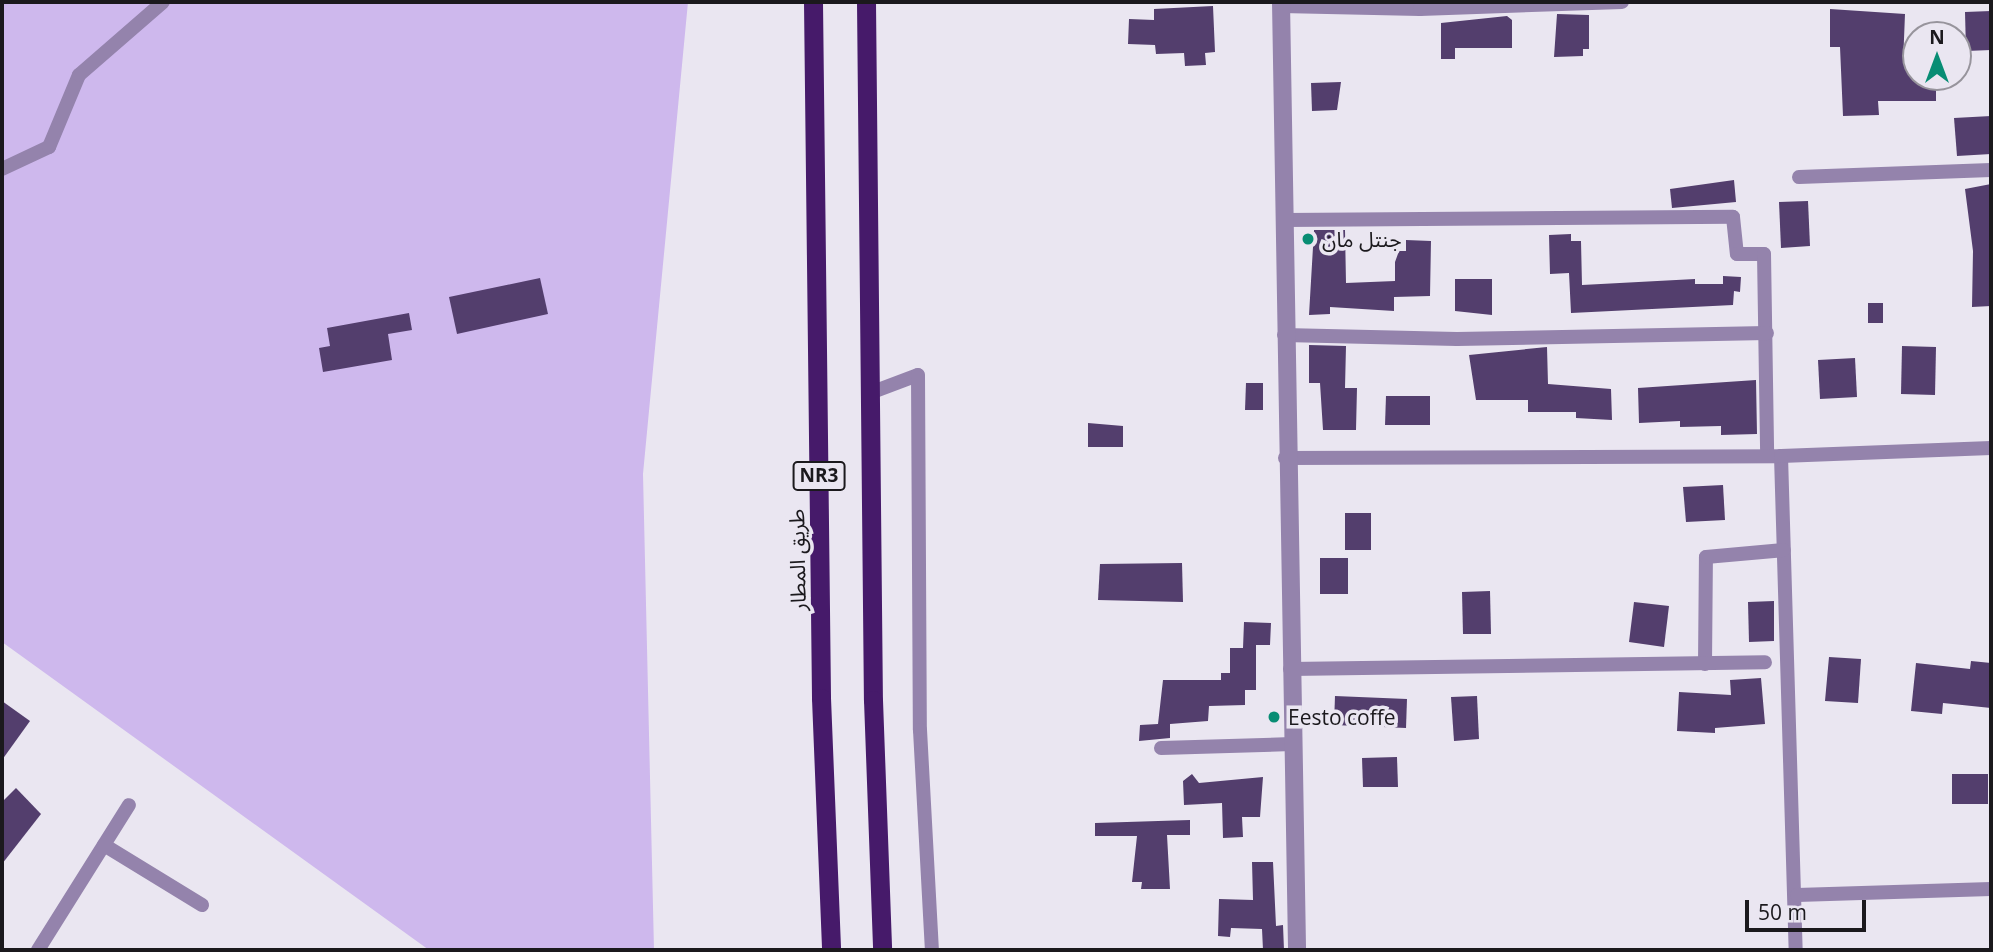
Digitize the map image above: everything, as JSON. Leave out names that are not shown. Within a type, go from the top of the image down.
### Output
[{"type":"highway","name":"طريق المطار","points":[[813,2],[821,698],[831,950]]},
{"type":"highway","name":"NR3","points":[[866,2],[870,393],[882,950]]},
{"type":"street","points":[[2,169],[49,147],[79,75],[163,2]]},
{"type":"street","points":[[1297,950],[1285,458],[1281,4],[1420,9],[1622,2]]},
{"type":"street","points":[[1799,177],[1991,170]]},
{"type":"street","points":[[1285,220],[1734,217],[1737,254],[1764,254],[1774,455],[1784,550],[1797,895],[1796,950]]},
{"type":"street","points":[[1284,335],[1457,339],[1767,333]]},
{"type":"street","points":[[870,393],[918,374],[920,716],[932,950]]},
{"type":"street","points":[[1285,458],[1774,455],[1991,448]]},
{"type":"street","points":[[1704,664],[1706,557],[1784,550]]},
{"type":"street","points":[[1290,669],[1765,662]]},
{"type":"street","points":[[1161,748],[1292,744]]},
{"type":"street","points":[[38,950],[129,805]]},
{"type":"street","points":[[104,845],[202,905]]},
{"type":"street","points":[[1797,895],[1991,889]]},
{"type":"shaded area","points":[[2,2],[688,2],[643,474],[654,950],[429,950],[2,642]]},
{"type":"building","points":[[1213,6],[1215,52],[1205,53],[1206,65],[1185,66],[1184,53],[1156,54],[1155,45],[1128,44],[1129,19],[1154,20],[1154,9]]},
{"type":"building","points":[[1830,9],[1905,14],[1905,21],[1902,21],[1902,91],[1936,91],[1936,101],[1878,101],[1879,115],[1843,116],[1840,47],[1830,47]]},
{"type":"building","points":[[1991,11],[1991,50],[1972,51],[1972,21],[1965,21],[1965,12]]},
{"type":"building","points":[[1557,14],[1589,15],[1589,49],[1583,49],[1583,56],[1554,57]]},
{"type":"building","points":[[1507,16],[1512,20],[1512,48],[1455,48],[1455,59],[1441,59],[1441,23]]},
{"type":"building","points":[[1341,82],[1337,110],[1312,111],[1311,83]]},
{"type":"building","points":[[1991,116],[1991,154],[1957,156],[1954,118]]},
{"type":"building","points":[[1734,180],[1736,202],[1672,208],[1670,189]]},
{"type":"building","points":[[1991,184],[1991,306],[1972,307],[1973,251],[1965,189]]},
{"type":"building","points":[[1808,201],[1810,246],[1781,248],[1779,202]]},
{"type":"building","points":[[1314,230],[1345,230],[1346,283],[1395,281],[1395,262],[1399,251],[1406,251],[1406,240],[1431,241],[1430,296],[1394,297],[1394,311],[1330,307],[1330,314],[1309,315]]},
{"type":"building","points":[[1571,234],[1571,241],[1581,241],[1582,285],[1695,279],[1695,284],[1723,284],[1723,276],[1741,277],[1740,292],[1734,291],[1733,305],[1571,313],[1569,273],[1550,274],[1549,235]]},
{"type":"building","points":[[540,278],[548,314],[457,334],[449,297]]},
{"type":"building","points":[[1455,279],[1492,279],[1492,315],[1455,311]]},
{"type":"building","points":[[1868,303],[1883,303],[1883,323],[1868,323]]},
{"type":"building","points":[[409,313],[412,330],[388,334],[392,360],[323,372],[319,348],[330,346],[327,328]]},
{"type":"building","points":[[1309,345],[1346,346],[1345,388],[1357,388],[1356,430],[1323,430],[1320,383],[1309,383]]},
{"type":"building","points":[[1902,346],[1936,347],[1935,395],[1901,394]]},
{"type":"building","points":[[1547,347],[1548,384],[1611,389],[1612,420],[1576,418],[1576,412],[1528,412],[1528,400],[1476,400],[1469,355]]},
{"type":"building","points":[[1855,358],[1857,397],[1820,399],[1818,360]]},
{"type":"building","points":[[1756,380],[1757,434],[1721,435],[1721,426],[1680,427],[1680,421],[1639,423],[1638,388]]},
{"type":"building","points":[[1246,383],[1263,383],[1263,410],[1245,410]]},
{"type":"building","points":[[1386,396],[1430,396],[1430,425],[1385,425]]},
{"type":"building","points":[[1088,423],[1123,426],[1123,447],[1088,447]]},
{"type":"building","points":[[1723,485],[1725,520],[1686,522],[1683,487]]},
{"type":"building","points":[[1345,513],[1371,513],[1371,550],[1345,550]]},
{"type":"building","points":[[1320,558],[1348,558],[1348,594],[1320,594]]},
{"type":"building","points":[[1182,563],[1183,602],[1098,600],[1100,564]]},
{"type":"building","points":[[1490,591],[1491,634],[1463,634],[1462,592]]},
{"type":"building","points":[[1774,601],[1774,641],[1749,642],[1748,602]]},
{"type":"building","points":[[1634,602],[1669,606],[1664,647],[1629,642]]},
{"type":"building","points":[[1244,622],[1271,623],[1270,645],[1256,645],[1256,690],[1245,690],[1245,705],[1209,706],[1208,721],[1170,724],[1170,738],[1139,741],[1140,725],[1158,724],[1163,680],[1221,680],[1221,673],[1230,673],[1230,648],[1243,648]]},
{"type":"building","points":[[1829,657],[1861,659],[1858,703],[1825,701]]},
{"type":"building","points":[[1971,661],[1991,663],[1991,708],[1943,703],[1942,714],[1911,711],[1916,663],[1970,669]]},
{"type":"building","points":[[1761,678],[1765,724],[1715,728],[1715,733],[1677,731],[1679,692],[1731,695],[1730,680]]},
{"type":"building","points":[[1335,696],[1407,699],[1406,728],[1334,725]]},
{"type":"building","points":[[1477,696],[1479,739],[1454,741],[1451,697]]},
{"type":"building","points":[[2,701],[30,721],[2,760]]},
{"type":"building","points":[[1397,757],[1398,787],[1363,787],[1362,758]]},
{"type":"building","points":[[1192,774],[1199,783],[1263,777],[1260,817],[1242,817],[1243,837],[1223,838],[1222,803],[1184,805],[1183,781]]},
{"type":"building","points":[[1952,774],[1988,774],[1988,804],[1952,804]]},
{"type":"building","points":[[16,788],[41,814],[2,864],[2,802]]},
{"type":"building","points":[[1190,820],[1190,835],[1167,835],[1170,889],[1141,889],[1142,882],[1132,882],[1137,836],[1095,836],[1095,823]]},
{"type":"building","points":[[1252,862],[1273,862],[1276,926],[1283,925],[1284,950],[1263,950],[1262,929],[1231,928],[1230,937],[1218,936],[1219,899],[1253,900]]},
{"type":"place","name":"جنتل مان","points":[[1308,239]]},
{"type":"place","name":"Eesto coffe","points":[[1274,717]]}]
